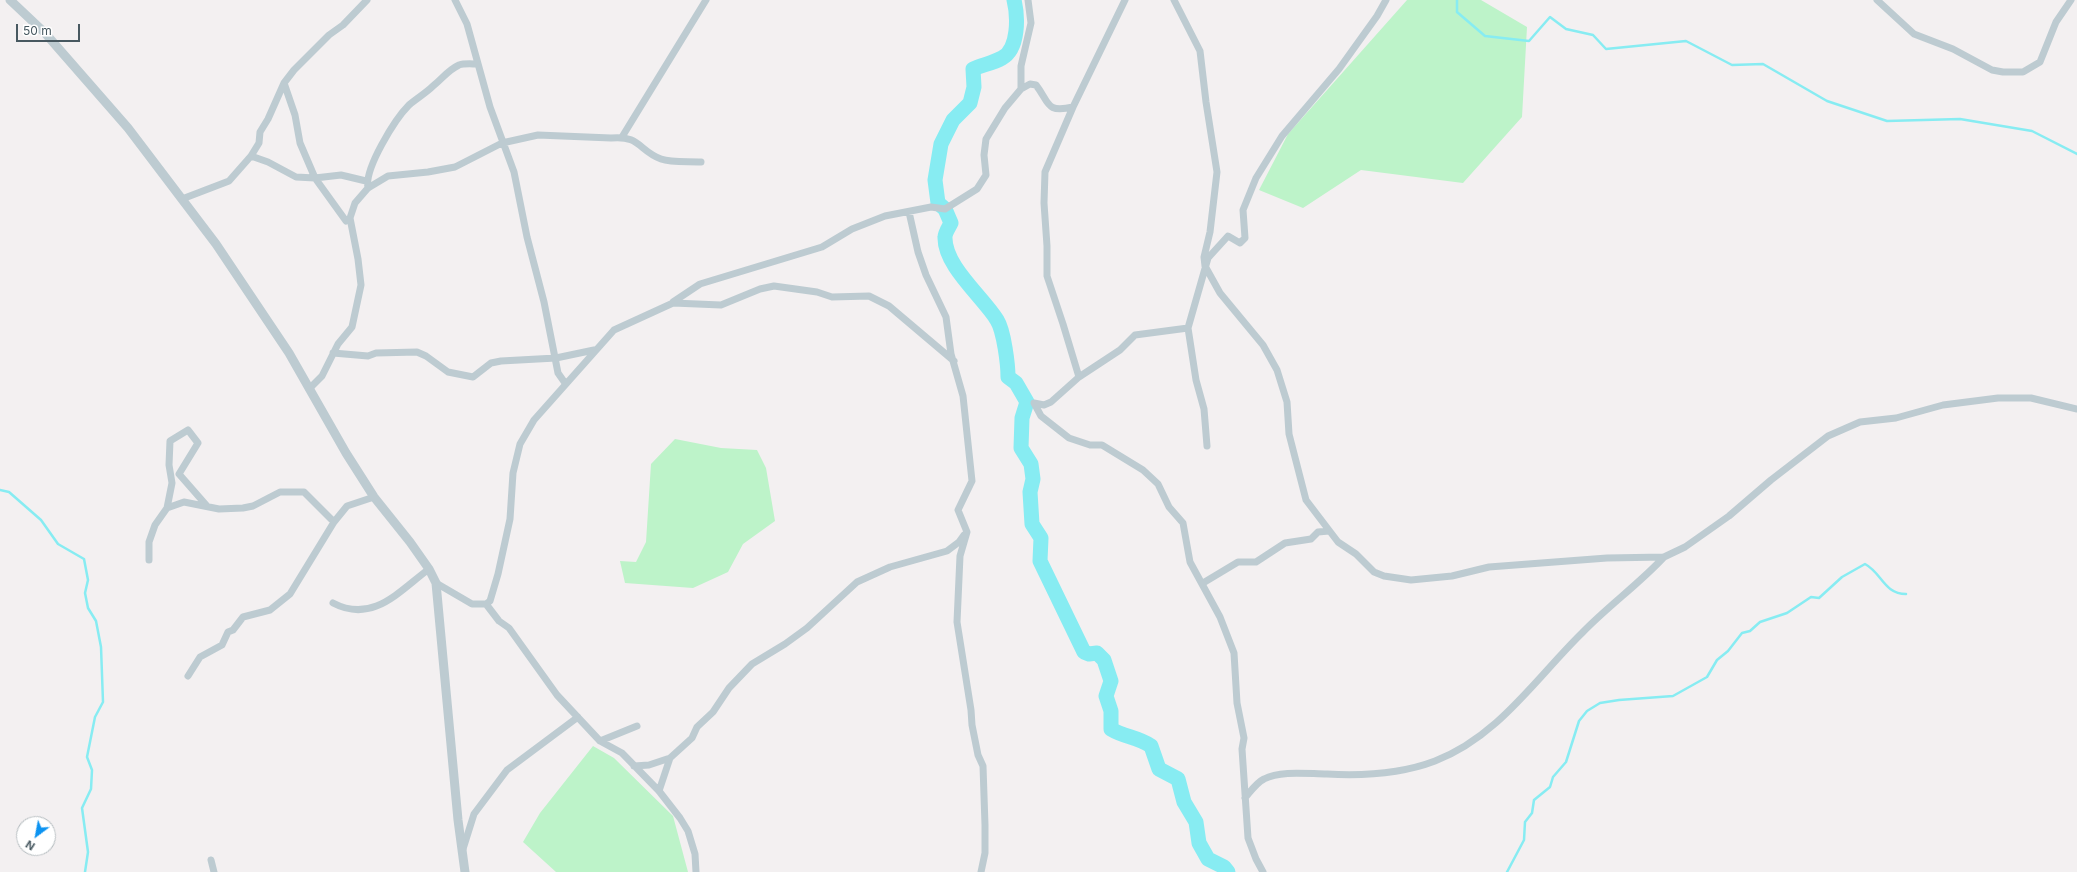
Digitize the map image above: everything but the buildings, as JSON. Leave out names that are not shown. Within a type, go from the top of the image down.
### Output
[{"type":"street","points":[[10,0],[45,33],[128,128],[182,199],[249,291],[289,353],[374,497],[394,521],[429,569],[436,583],[465,872]]},
{"type":"street","points":[[182,199],[229,181],[251,156],[259,143],[260,132],[268,119],[284,83],[294,70],[329,35],[343,25],[366,0]]},
{"type":"street","points":[[455,0],[467,24],[502,143],[514,172],[526,237],[538,276],[558,373],[565,383]]},
{"type":"street","points":[[622,137],[706,0]]},
{"type":"street","points":[[1021,89],[1021,66],[1031,23],[1028,0]]},
{"type":"street","points":[[1078,376],[1064,324],[1047,276],[1047,246],[1044,203],[1045,172],[1073,107],[1126,0]]},
{"type":"street","points":[[1174,0],[1200,51],[1217,172],[1210,232],[1204,257],[1205,266],[1220,293],[1263,345],[1277,370],[1287,402],[1289,434],[1306,500],[1338,542],[1356,554],[1374,572],[1384,576],[1411,580],[1452,576],[1489,567],[1607,558],[1664,557]]},
{"type":"street","points":[[1207,446],[1204,409],[1196,380],[1188,328],[1208,258],[1228,236],[1240,243],[1245,238],[1243,210],[1256,178],[1282,136],[1339,69],[1377,16],[1386,0]]},
{"type":"street","points":[[1877,0],[1914,34],[1953,49],[1992,70],[2023,72],[2040,62],[2056,22],[2071,0]]},
{"type":"street","points":[[309,389],[322,376],[333,353],[352,327],[361,285],[358,259],[350,218],[355,203],[367,184],[372,162],[382,143],[409,105],[434,86],[446,73],[460,65],[478,64]]},
{"type":"street","points":[[284,83],[295,115],[300,143],[315,178],[346,221]]},
{"type":"street","points":[[436,583],[472,604],[486,604],[490,601],[498,574],[510,519],[513,473],[520,444],[531,424],[594,350],[614,330],[673,303],[700,284],[822,246],[852,229],[878,218],[931,207],[944,209],[977,189],[986,175],[984,155],[986,138],[1005,108],[1021,89],[1030,84],[1036,85],[1044,101],[1050,107],[1058,110],[1073,107]]},
{"type":"street","points":[[251,156],[268,162],[296,177],[315,178],[341,175],[367,184],[388,176],[428,172],[455,167],[502,143],[538,135],[611,138],[622,137],[636,141],[650,153],[661,159],[701,162]]},
{"type":"street","points":[[909,212],[920,258],[946,317],[950,354],[954,361],[963,396],[972,481],[958,510],[967,532],[960,556],[957,622],[972,725],[978,755],[983,766],[985,853],[981,872]]},
{"type":"street","points":[[673,303],[721,305],[760,289],[774,286],[817,292],[832,297],[869,296],[888,306],[954,361]]},
{"type":"street","points":[[1188,328],[1135,335],[1120,350],[1078,376],[1051,402],[1044,405],[1034,403],[1042,416],[1069,438],[1090,445],[1102,445],[1144,470],[1158,484],[1169,507],[1183,523],[1190,562],[1229,635],[1234,653],[1237,703],[1244,738],[1242,749],[1248,838],[1263,872]]},
{"type":"street","points":[[333,353],[368,356],[376,353],[417,352],[426,356],[448,372],[472,377],[491,364],[501,361],[556,358],[594,350]]},
{"type":"street","points":[[1245,798],[1254,786],[1265,778],[1308,773],[1387,773],[1414,768],[1455,751],[1503,717],[1580,634],[1664,557],[1685,547],[1729,516],[1770,480],[1828,436],[1860,422],[1896,418],[1943,405],[1998,398],[2031,398],[2077,409]]},
{"type":"street","points":[[149,560],[149,542],[155,525],[167,508],[172,483],[169,465],[170,441],[188,430],[198,443],[179,474]]},
{"type":"street","points":[[169,465],[208,506]]},
{"type":"street","points":[[167,508],[184,502],[219,509],[243,508],[253,506],[280,492],[304,492],[334,522]]},
{"type":"street","points":[[188,676],[200,657],[222,646],[228,632],[233,630],[243,617],[270,610],[290,594],[334,522],[347,506],[374,497]]},
{"type":"street","points":[[1203,584],[1238,562],[1256,562],[1285,544],[1311,539],[1318,532],[1329,531]]},
{"type":"street","points":[[634,766],[649,765],[670,758],[692,738],[697,727],[713,712],[729,688],[752,664],[785,644],[807,628],[857,582],[890,567],[947,551],[960,542],[967,532]]},
{"type":"street","points":[[333,603],[342,608],[367,609],[381,606],[429,569]]},
{"type":"street","points":[[486,604],[499,621],[509,628],[557,695],[600,742],[622,753],[660,791],[688,831],[695,854],[696,872]]},
{"type":"street","points":[[462,852],[474,814],[507,770],[578,717]]},
{"type":"street","points":[[600,742],[637,726]]},
{"type":"street","points":[[660,791],[670,758]]},
{"type":"street","points":[[211,860],[214,872]]},
{"type":"green space","points":[[1407,0],[1481,0],[1527,27],[1522,117],[1463,183],[1361,170],[1303,208],[1259,190],[1288,134]]},
{"type":"green space","points":[[675,439],[721,448],[757,450],[766,468],[775,521],[743,544],[728,572],[693,588],[625,583],[620,561],[636,562],[646,542],[651,464]]},
{"type":"green space","points":[[593,746],[614,758],[673,816],[688,872],[556,872],[523,842],[540,813]]},
{"type":"waterway","points":[[1014,0],[1016,32],[1012,47],[1008,54],[1002,58],[973,69],[974,87],[970,103],[953,120],[941,144],[935,180],[938,203],[945,209],[951,223],[945,235],[946,248],[957,270],[997,320],[1004,340],[1008,377],[1016,383],[1027,402],[1022,418],[1021,448],[1031,464],[1033,479],[1030,492],[1032,524],[1041,538],[1040,561],[1084,652],[1089,654],[1097,653],[1104,660],[1111,681],[1106,696],[1111,711],[1111,729],[1151,746],[1159,769],[1178,779],[1184,802],[1196,822],[1199,843],[1208,859],[1224,867],[1228,872]]},
{"type":"waterway","points":[[1457,0],[1457,12],[1485,36],[1529,41],[1550,17],[1566,29],[1593,35],[1606,49],[1686,41],[1732,65],[1763,64],[1827,101],[1887,121],[1960,119],[2032,131],[2077,154]]},
{"type":"waterway","points":[[0,490],[9,492],[41,520],[58,544],[84,559],[88,580],[85,593],[88,608],[96,621],[101,647],[103,702],[95,717],[87,757],[92,770],[91,789],[82,808],[88,852],[85,872]]},
{"type":"waterway","points":[[1507,872],[1524,840],[1525,822],[1532,813],[1534,800],[1550,787],[1553,777],[1566,762],[1579,721],[1587,711],[1600,703],[1673,696],[1707,677],[1717,660],[1728,651],[1742,633],[1750,631],[1760,622],[1787,613],[1811,597],[1819,598],[1842,577],[1865,564],[1871,568],[1893,591],[1906,594]]}]
